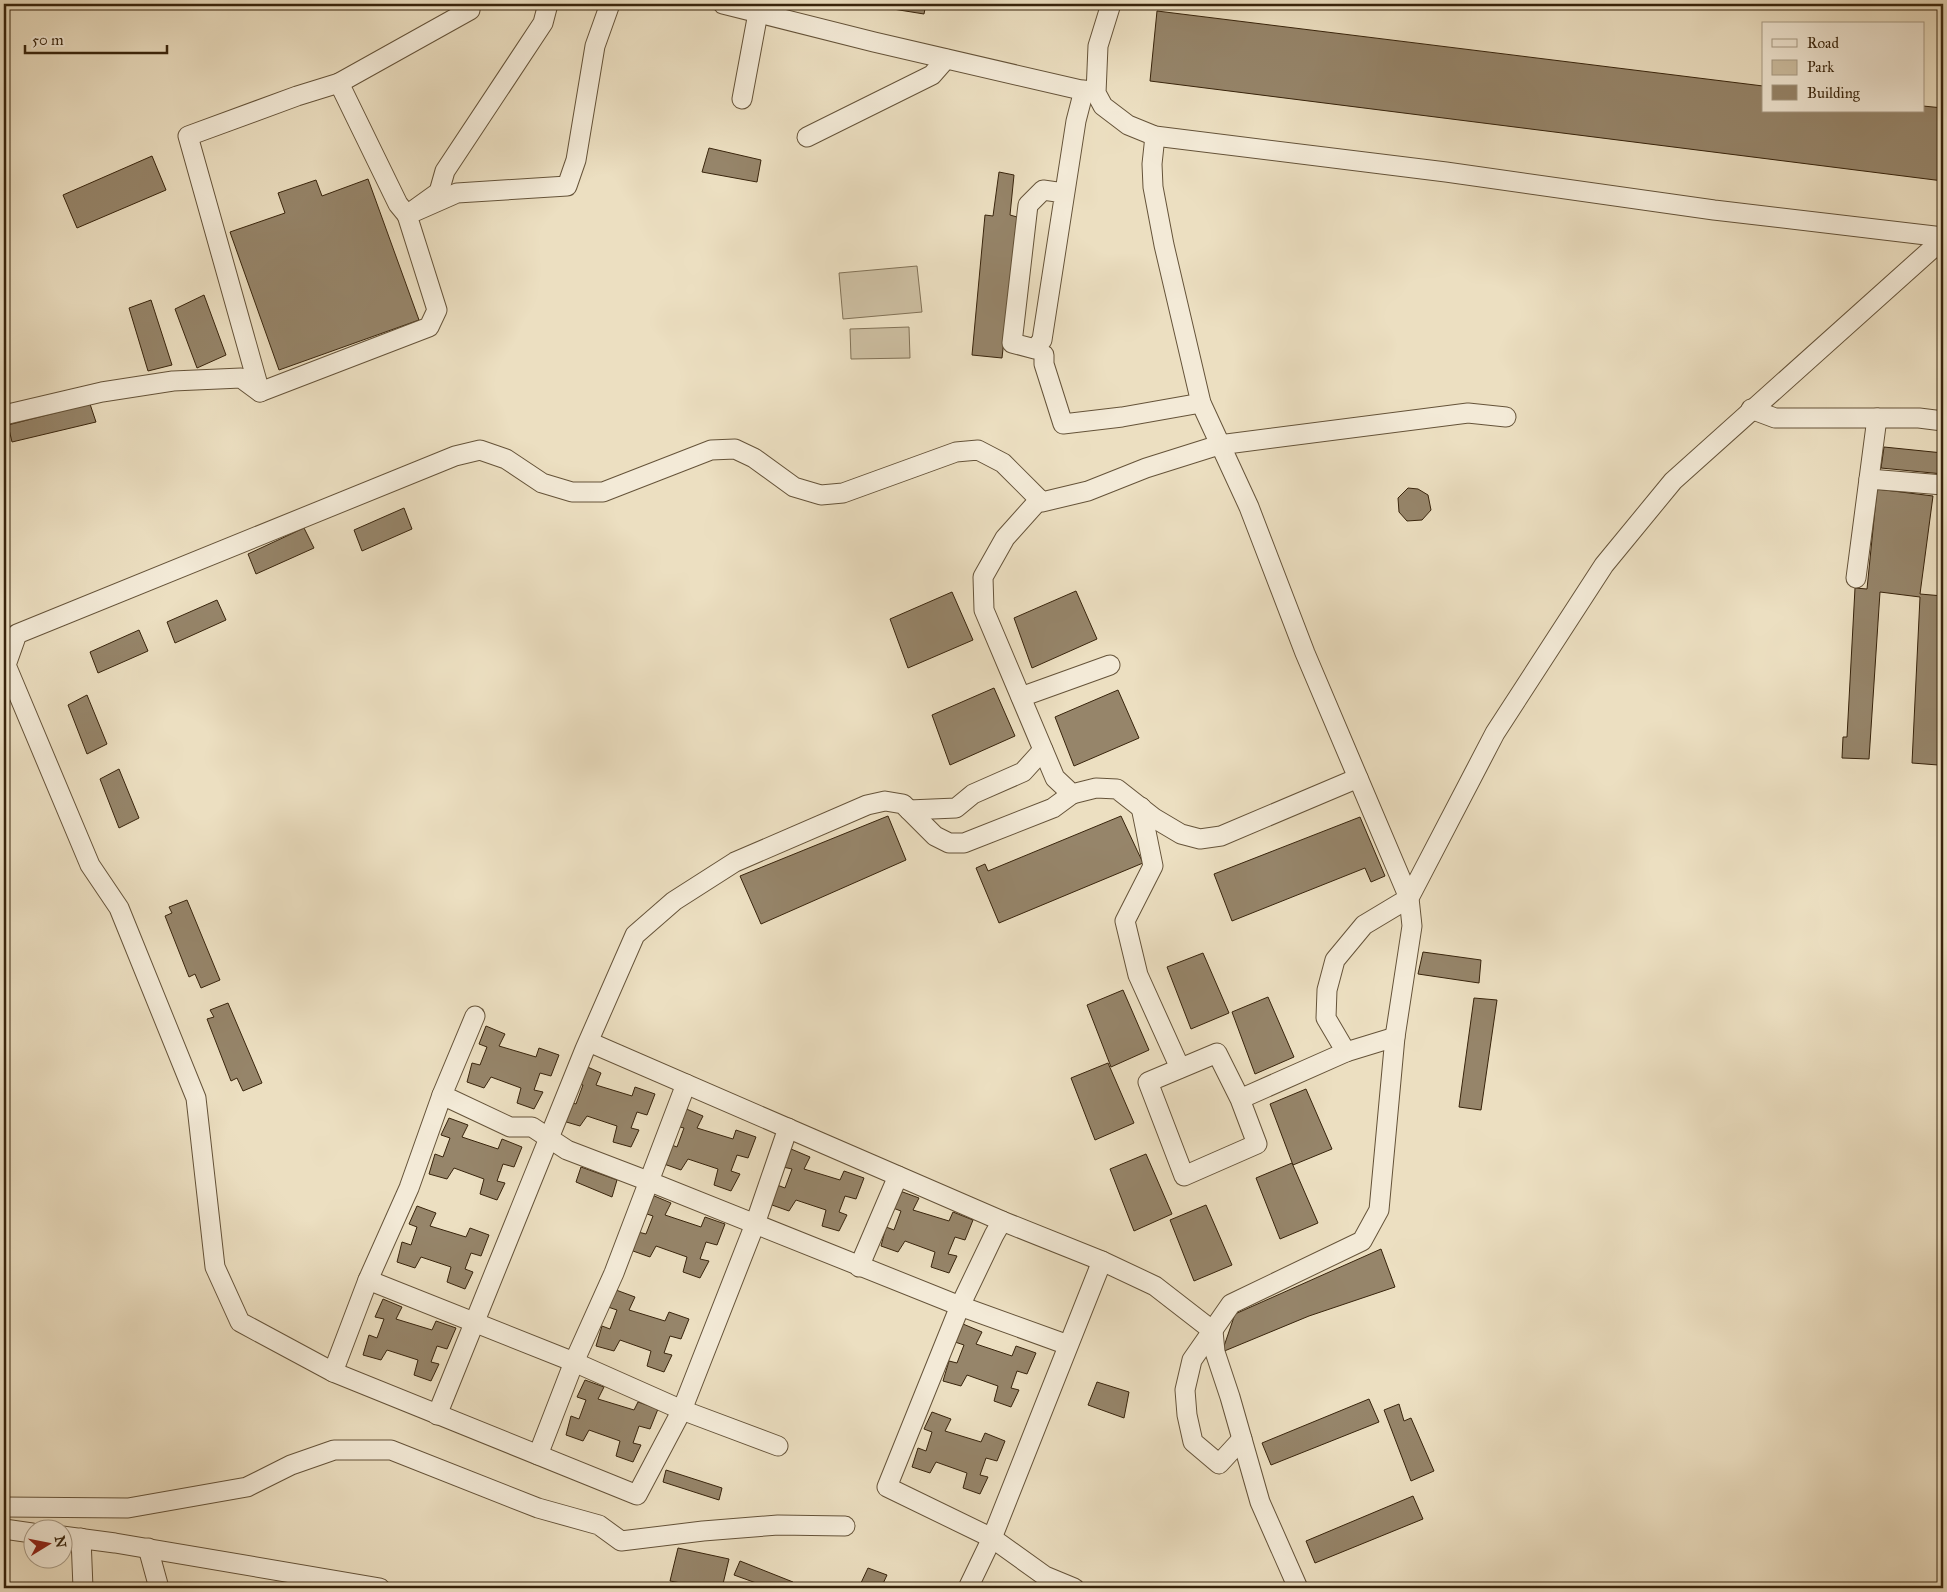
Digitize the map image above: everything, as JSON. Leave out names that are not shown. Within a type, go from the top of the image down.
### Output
[{"type":"street","points":[[260,392],[188,136],[297,96],[339,83],[470,10],[471,4]]},
{"type":"street","points":[[407,215],[439,192],[445,172],[543,23],[548,4]]},
{"type":"street","points":[[407,215],[457,194],[567,186],[576,160],[594,46],[610,4]]},
{"type":"street","points":[[723,4],[1090,92],[1102,106],[1128,125],[1155,136],[1446,172],[1714,210],[1943,238]]},
{"type":"street","points":[[1064,194],[1043,190],[1028,205],[1012,343],[1035,349],[1042,340],[1076,120],[1090,92],[1105,5]]},
{"type":"street","points":[[742,99],[758,13]]},
{"type":"street","points":[[807,136],[932,74],[946,59]]},
{"type":"street","points":[[260,392],[429,327],[437,310],[407,215],[398,204],[339,83]]},
{"type":"street","points":[[1155,136],[1152,164],[1153,187],[1164,245],[1201,403],[1249,507],[1305,653],[1409,898],[1412,926],[1395,1037],[1379,1210],[1362,1241],[1231,1304],[1192,1360],[1185,1390],[1187,1415],[1193,1442],[1219,1464],[1248,1465]]},
{"type":"street","points":[[1346,1052],[1326,1018],[1327,990],[1335,960],[1364,925],[1409,898],[1494,733],[1604,565],[1673,481],[1943,238]]},
{"type":"street","points":[[1044,356],[1044,364],[1063,424],[1122,417],[1201,403]]},
{"type":"street","points":[[4,415],[102,392],[172,381],[241,378],[260,392]]},
{"type":"street","points":[[1752,409],[1775,418],[1919,418],[1943,421]]},
{"type":"street","points":[[788,1128],[755,1224],[682,1410],[637,1495],[334,1372],[240,1322],[215,1267],[196,1098],[119,908],[90,865],[6,665],[17,634],[455,456],[480,450],[506,459],[542,483],[572,492],[603,492],[711,450],[735,449],[754,458],[794,487],[821,495],[843,493],[956,452],[978,450],[1003,463],[1042,502],[1088,491],[1146,468],[1219,445],[1468,413],[1506,418]]},
{"type":"street","points":[[1856,578],[1877,418]]},
{"type":"street","points":[[1869,479],[1943,485]]},
{"type":"street","points":[[1039,500],[1005,538],[983,577],[984,610],[1055,778],[1072,794]]},
{"type":"street","points":[[1021,697],[1110,665]]},
{"type":"street","points":[[909,810],[956,808],[973,794],[1022,772],[1043,750]]},
{"type":"street","points":[[437,1415],[589,1042],[635,935],[674,901],[735,862],[867,805],[885,801],[903,804],[935,836],[949,843],[964,843],[1053,808],[1072,794],[1096,788],[1117,789],[1154,818],[1180,834],[1200,839],[1221,836],[1358,778]]},
{"type":"street","points":[[1142,807],[1153,866],[1125,921],[1138,975],[1180,1068]]},
{"type":"street","points":[[334,1372],[368,1280],[409,1188],[442,1095],[475,1016]]},
{"type":"street","points":[[1240,1099],[1346,1052],[1395,1037]]},
{"type":"street","points":[[589,1042],[1002,1221],[1102,1261],[1155,1286],[1213,1332],[1215,1352],[1260,1502],[1298,1588]]},
{"type":"street","points":[[1217,1053],[1240,1099],[1257,1144],[1184,1176],[1148,1082],[1217,1053]]},
{"type":"street","points":[[538,1456],[574,1362],[614,1273],[686,1084]]},
{"type":"street","points":[[442,1095],[510,1127],[532,1127],[567,1150],[859,1267],[1068,1345]]},
{"type":"street","points":[[859,1267],[898,1176]]},
{"type":"street","points":[[1002,1221],[960,1306],[887,1487],[992,1538],[1045,1576],[1074,1588]]},
{"type":"street","points":[[968,1588],[992,1538],[1102,1261]]},
{"type":"street","points":[[368,1280],[574,1362],[682,1410],[778,1446]]},
{"type":"street","points":[[1219,1464],[1242,1439]]},
{"type":"street","points":[[4,1507],[128,1508],[247,1487],[291,1465],[334,1450],[391,1450],[538,1508],[599,1525],[621,1541],[703,1531],[778,1525],[845,1526]]},
{"type":"street","points":[[4,1529],[22,1532]]},
{"type":"street","points":[[72,1537],[148,1548],[380,1588]]},
{"type":"street","points":[[81,1538],[83,1588]]},
{"type":"street","points":[[148,1548],[159,1588]]},
{"type":"green space","points":[[917,266],[922,312],[843,319],[839,273]]},
{"type":"green space","points":[[909,327],[910,358],[851,359],[850,329]]},
{"type":"building","points":[[894,4],[926,4],[924,14],[893,9]]},
{"type":"building","points":[[1157,11],[1762,86],[1762,112],[1924,112],[1924,106],[1943,108],[1943,181],[1150,81]]},
{"type":"building","points":[[709,148],[761,160],[757,182],[702,172]]},
{"type":"building","points":[[152,156],[166,190],[77,228],[63,195]]},
{"type":"building","points":[[999,172],[1014,175],[1010,215],[1017,217],[1002,358],[972,355],[985,215],[993,216]]},
{"type":"building","points":[[368,179],[419,320],[279,370],[230,232],[285,213],[278,193],[316,180],[322,196]]},
{"type":"building","points":[[204,295],[226,355],[197,368],[175,309]]},
{"type":"building","points":[[151,300],[172,365],[148,371],[129,308]]},
{"type":"building","points":[[90,404],[96,422],[12,442],[8,425]]},
{"type":"building","points":[[1884,447],[1943,453],[1943,474],[1881,468]]},
{"type":"building","points":[[1408,488],[1418,489],[1428,495],[1431,510],[1422,520],[1407,521],[1399,512],[1398,498]]},
{"type":"building","points":[[1877,489],[1933,496],[1920,594],[1943,596],[1943,657],[1938,765],[1912,763],[1920,597],[1880,592],[1869,759],[1842,758],[1843,737],[1847,737],[1855,588],[1867,589]]},
{"type":"building","points":[[404,508],[412,529],[362,551],[354,530]]},
{"type":"building","points":[[304,528],[314,548],[256,574],[248,554]]},
{"type":"building","points":[[1076,591],[1097,639],[1032,668],[1014,618]]},
{"type":"building","points":[[952,592],[973,640],[908,668],[890,619]]},
{"type":"building","points":[[217,600],[226,620],[175,643],[167,622]]},
{"type":"building","points":[[139,630],[148,651],[98,673],[90,652]]},
{"type":"building","points":[[994,688],[1015,736],[950,765],[932,715]]},
{"type":"building","points":[[1118,690],[1139,738],[1074,766],[1055,717]]},
{"type":"building","points":[[87,695],[107,744],[87,754],[68,705]]},
{"type":"building","points":[[119,769],[139,818],[119,828],[100,779]]},
{"type":"building","points":[[888,816],[906,860],[761,924],[740,876]]},
{"type":"building","points":[[1121,816],[1143,863],[999,923],[976,868],[985,864],[988,871]]},
{"type":"building","points":[[1360,817],[1385,876],[1371,882],[1365,868],[1232,921],[1214,874]]},
{"type":"building","points":[[187,900],[220,980],[201,988],[195,974],[189,977],[165,916],[172,913],[169,907]]},
{"type":"building","points":[[1423,952],[1481,960],[1479,983],[1418,974]]},
{"type":"building","points":[[1203,953],[1229,1013],[1191,1029],[1167,967]]},
{"type":"building","points":[[1123,990],[1149,1050],[1111,1067],[1087,1005]]},
{"type":"building","points":[[1268,997],[1294,1057],[1255,1074],[1232,1012]]},
{"type":"building","points":[[1474,998],[1497,1000],[1481,1110],[1459,1107]]},
{"type":"building","points":[[228,1003],[262,1083],[243,1091],[237,1078],[231,1081],[207,1019],[214,1017],[210,1010]]},
{"type":"building","points":[[486,1026],[505,1034],[499,1046],[536,1057],[539,1048],[559,1055],[551,1076],[540,1073],[534,1090],[543,1092],[534,1109],[517,1103],[521,1088],[491,1077],[484,1088],[467,1082],[472,1063],[480,1065],[487,1047],[479,1044]]},
{"type":"building","points":[[1108,1063],[1134,1123],[1095,1140],[1071,1078]]},
{"type":"building","points":[[583,1065],[601,1073],[596,1085],[632,1096],[635,1087],[655,1094],[647,1115],[637,1112],[631,1128],[639,1130],[631,1147],[613,1142],[617,1126],[587,1116],[580,1126],[563,1121],[568,1101],[576,1104],[583,1085],[575,1083]]},
{"type":"building","points":[[1306,1089],[1332,1149],[1293,1165],[1270,1104]]},
{"type":"building","points":[[684,1108],[703,1116],[697,1128],[733,1139],[736,1130],[756,1137],[748,1158],[737,1155],[731,1171],[740,1174],[731,1191],[714,1185],[718,1169],[688,1159],[681,1170],[664,1164],[669,1144],[677,1147],[684,1128],[676,1126]]},
{"type":"building","points":[[449,1118],[468,1125],[462,1137],[498,1149],[502,1139],[522,1147],[514,1167],[503,1164],[497,1181],[505,1183],[497,1200],[480,1194],[484,1179],[454,1168],[447,1179],[429,1174],[435,1154],[443,1157],[450,1138],[441,1135]]},
{"type":"building","points":[[791,1149],[810,1157],[804,1169],[840,1180],[844,1171],[864,1178],[856,1199],[845,1196],[839,1212],[847,1215],[839,1231],[822,1226],[826,1210],[796,1200],[789,1211],[772,1205],[777,1185],[785,1188],[792,1169],[783,1167]]},
{"type":"building","points":[[1146,1154],[1172,1214],[1134,1231],[1110,1169]]},
{"type":"building","points":[[1292,1163],[1318,1223],[1280,1239],[1256,1178]]},
{"type":"building","points":[[581,1167],[617,1180],[612,1197],[576,1182]]},
{"type":"building","points":[[900,1191],[919,1198],[913,1210],[949,1221],[953,1212],[973,1220],[965,1240],[955,1237],[948,1254],[957,1256],[949,1273],[931,1267],[935,1252],[905,1241],[898,1252],[881,1246],[886,1227],[894,1230],[901,1211],[893,1208]]},
{"type":"building","points":[[652,1195],[671,1203],[665,1215],[701,1227],[705,1217],[725,1224],[717,1245],[706,1242],[700,1259],[709,1261],[700,1278],[683,1272],[687,1257],[656,1246],[650,1257],[633,1251],[638,1232],[646,1234],[653,1216],[644,1213]]},
{"type":"building","points":[[1206,1205],[1232,1265],[1194,1281],[1170,1220]]},
{"type":"building","points":[[417,1206],[436,1213],[430,1226],[466,1237],[470,1228],[489,1235],[481,1256],[471,1253],[465,1269],[473,1272],[465,1289],[447,1282],[451,1267],[421,1257],[415,1268],[397,1262],[402,1242],[411,1245],[417,1227],[409,1224]]},
{"type":"building","points":[[1381,1249],[1395,1287],[1309,1316],[1222,1352],[1235,1314]]},
{"type":"building","points":[[616,1290],[635,1297],[629,1310],[665,1321],[669,1312],[689,1319],[681,1339],[670,1336],[664,1353],[672,1355],[664,1372],[647,1366],[651,1351],[620,1340],[614,1351],[596,1346],[602,1326],[610,1329],[617,1310],[608,1307]]},
{"type":"building","points":[[383,1299],[402,1307],[396,1319],[432,1330],[436,1321],[456,1328],[447,1349],[437,1346],[431,1362],[439,1364],[431,1381],[414,1375],[418,1360],[387,1350],[381,1360],[363,1355],[369,1335],[377,1338],[384,1319],[375,1317]]},
{"type":"building","points":[[963,1324],[982,1332],[976,1344],[1012,1356],[1016,1346],[1036,1353],[1027,1374],[1017,1371],[1011,1388],[1019,1390],[1011,1407],[994,1401],[998,1386],[967,1375],[961,1386],[943,1381],[949,1361],[957,1363],[964,1345],[955,1342]]},
{"type":"building","points":[[585,1380],[604,1387],[598,1399],[634,1410],[638,1402],[658,1409],[650,1429],[639,1426],[633,1443],[641,1445],[633,1462],[616,1456],[620,1441],[589,1430],[583,1441],[566,1435],[571,1416],[579,1419],[586,1400],[577,1397]]},
{"type":"building","points":[[1097,1382],[1129,1392],[1124,1418],[1088,1405]]},
{"type":"building","points":[[1369,1399],[1379,1422],[1271,1465],[1262,1443]]},
{"type":"building","points":[[1399,1404],[1404,1421],[1411,1418],[1434,1471],[1411,1481],[1384,1410]]},
{"type":"building","points":[[932,1412],[951,1419],[945,1431],[981,1442],[985,1433],[1005,1441],[997,1461],[986,1458],[980,1475],[988,1477],[980,1494],[963,1488],[967,1473],[936,1462],[930,1473],[912,1467],[918,1448],[926,1451],[932,1432],[924,1429]]},
{"type":"building","points":[[666,1470],[722,1488],[719,1500],[663,1482]]},
{"type":"building","points":[[1413,1496],[1423,1519],[1315,1563],[1306,1541]]},
{"type":"building","points":[[678,1548],[729,1559],[722,1588],[708,1588],[670,1581]]},
{"type":"building","points":[[740,1561],[793,1582],[790,1588],[770,1588],[734,1575]]},
{"type":"building","points":[[868,1568],[887,1575],[881,1588],[868,1588],[860,1585]]}]
